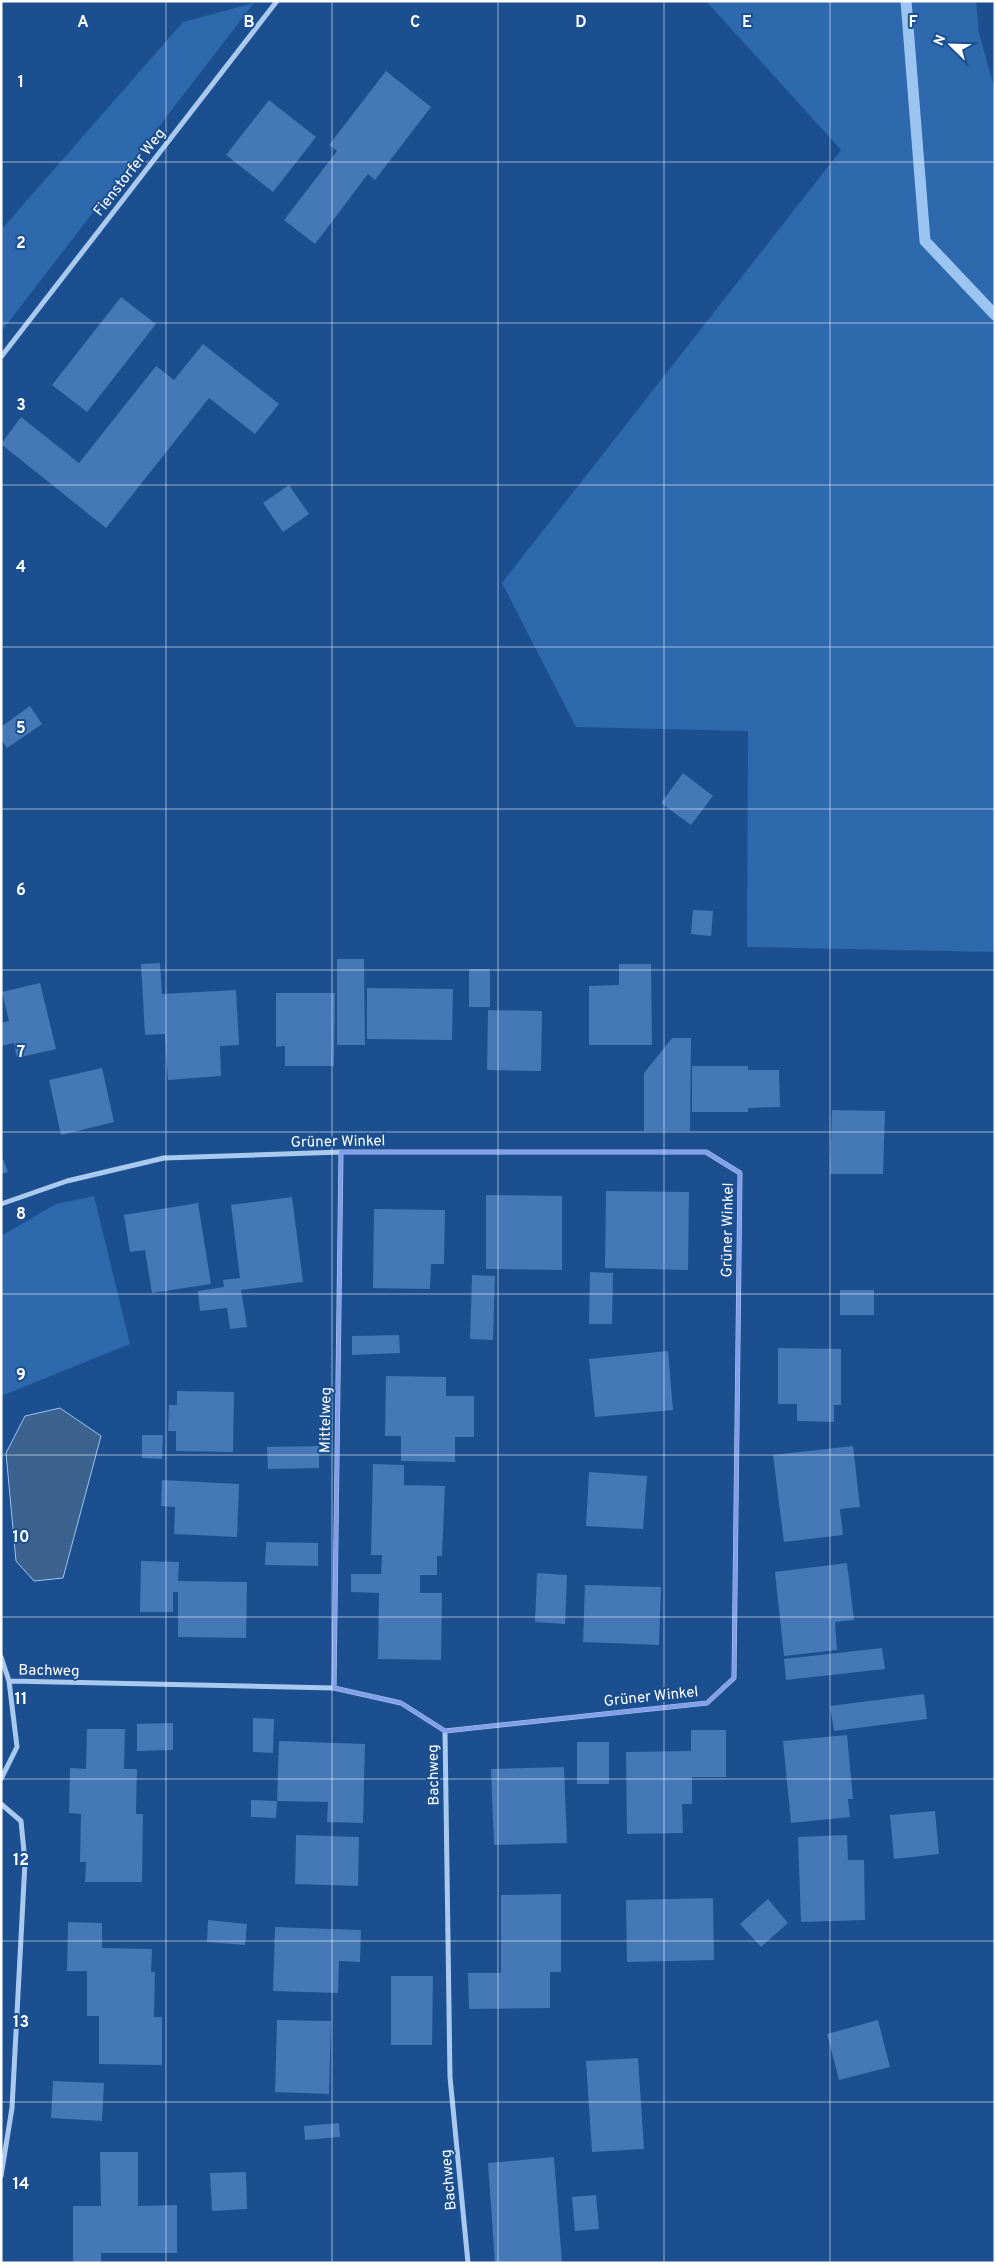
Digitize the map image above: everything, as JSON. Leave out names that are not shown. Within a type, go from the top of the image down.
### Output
[{"type":"street","name":"Fienstorfer Weg","points":[[1,357],[277,1]]},
{"type":"street","name":"Grüner Winkel","points":[[1,1204],[67,1181],[164,1158],[341,1152],[706,1152],[740,1174],[734,1678],[706,1703],[445,1732]]},
{"type":"street","name":"Mittelweg","points":[[334,1688],[341,1152]]},
{"type":"street","points":[[1,1657],[9,1681],[17,1747],[1,1779]]},
{"type":"street","name":"Bachweg","points":[[9,1681],[334,1688],[401,1702],[445,1732],[450,2077],[468,2263]]},
{"type":"street","points":[[1,1804],[21,1822],[25,1862],[12,2108],[1,2176]]},
{"type":"highlighted area","points":[[341,1152],[706,1152],[740,1173],[734,1678],[707,1703],[445,1731],[401,1703],[334,1688]]},
{"type":"shaded area","points":[[706,1],[976,1],[979,33],[995,91],[995,952],[747,947],[748,731],[576,727],[502,583],[841,150]]},
{"type":"shaded area","points":[[254,3],[1,332],[1,230],[183,22]]},
{"type":"shaded area","points":[[94,1196],[130,1344],[1,1396],[1,1236],[56,1204]]},
{"type":"shaded area","points":[[60,1408],[101,1436],[63,1578],[34,1581],[16,1561],[6,1453],[25,1416]]},
{"type":"building","points":[[386,71],[431,107],[375,180],[368,174],[315,244],[284,220],[337,151],[329,145]]},
{"type":"building","points":[[269,100],[316,137],[273,192],[226,155]]},
{"type":"building","points":[[121,297],[156,324],[87,412],[52,385]]},
{"type":"building","points":[[203,344],[279,404],[255,434],[209,398],[106,528],[1,444],[21,417],[79,463],[156,366],[174,380]]},
{"type":"building","points":[[289,485],[309,514],[283,532],[263,503]]},
{"type":"building","points":[[30,706],[42,724],[7,748],[1,739],[1,727]]},
{"type":"building","points":[[683,773],[713,796],[691,825],[661,803]]},
{"type":"building","points":[[693,910],[713,911],[711,936],[691,934]]},
{"type":"building","points":[[337,959],[364,959],[365,1045],[337,1045]]},
{"type":"building","points":[[160,963],[162,994],[236,990],[239,1045],[220,1046],[221,1076],[168,1080],[165,1034],[145,1035],[141,964]]},
{"type":"building","points":[[619,964],[651,964],[652,1045],[589,1045],[589,986],[619,985]]},
{"type":"building","points":[[469,969],[490,969],[490,1007],[469,1007]]},
{"type":"building","points":[[40,983],[56,1049],[17,1058],[14,1043],[1,1046],[1,1023],[9,1021],[2,992]]},
{"type":"building","points":[[367,988],[453,989],[452,1040],[367,1039]]},
{"type":"building","points":[[276,993],[335,993],[334,1066],[285,1066],[285,1046],[276,1047]]},
{"type":"building","points":[[488,1010],[542,1011],[541,1071],[487,1070]]},
{"type":"building","points":[[672,1038],[691,1038],[690,1131],[644,1131],[644,1073]]},
{"type":"building","points":[[692,1066],[748,1066],[748,1070],[779,1070],[780,1107],[748,1108],[748,1112],[692,1112]]},
{"type":"building","points":[[102,1068],[114,1122],[61,1135],[49,1080]]},
{"type":"building","points":[[832,1110],[885,1111],[883,1174],[830,1174]]},
{"type":"building","points":[[1,1154],[8,1172],[1,1174]]},
{"type":"building","points":[[606,1191],[689,1192],[688,1270],[605,1268]]},
{"type":"building","points":[[486,1195],[562,1196],[562,1270],[486,1269]]},
{"type":"building","points":[[292,1197],[303,1282],[241,1290],[247,1327],[230,1329],[227,1308],[200,1311],[198,1291],[224,1287],[223,1280],[240,1278],[231,1205]]},
{"type":"building","points":[[198,1203],[211,1284],[152,1293],[145,1250],[130,1252],[124,1215]]},
{"type":"building","points":[[374,1209],[445,1210],[444,1264],[431,1264],[430,1289],[373,1288]]},
{"type":"building","points":[[590,1272],[613,1273],[612,1324],[589,1324]]},
{"type":"building","points":[[472,1275],[495,1276],[493,1340],[470,1339]]},
{"type":"building","points":[[840,1290],[874,1290],[874,1315],[840,1315]]},
{"type":"building","points":[[399,1335],[400,1353],[352,1355],[352,1336]]},
{"type":"building","points":[[778,1348],[841,1349],[841,1405],[834,1405],[834,1422],[797,1421],[797,1404],[778,1404]]},
{"type":"building","points":[[668,1351],[673,1410],[595,1417],[589,1359]]},
{"type":"building","points":[[386,1376],[446,1377],[446,1396],[474,1396],[474,1437],[455,1437],[455,1462],[401,1461],[401,1436],[385,1436]]},
{"type":"building","points":[[177,1391],[234,1392],[233,1452],[176,1451],[176,1431],[168,1431],[169,1405],[177,1405]]},
{"type":"building","points":[[142,1435],[163,1435],[162,1459],[142,1458]]},
{"type":"building","points":[[319,1446],[319,1468],[268,1469],[267,1447]]},
{"type":"building","points":[[853,1446],[860,1507],[840,1509],[843,1535],[784,1542],[773,1455]]},
{"type":"building","points":[[373,1464],[404,1465],[404,1485],[445,1486],[442,1556],[437,1556],[437,1575],[420,1575],[420,1593],[442,1593],[441,1660],[378,1659],[379,1593],[351,1592],[351,1574],[381,1574],[382,1555],[371,1555]]},
{"type":"building","points":[[589,1472],[647,1476],[643,1529],[586,1526]]},
{"type":"building","points":[[162,1480],[239,1484],[237,1537],[174,1534],[175,1507],[161,1506]]},
{"type":"building","points":[[266,1542],[318,1543],[318,1566],[265,1565]]},
{"type":"building","points":[[141,1561],[179,1562],[178,1581],[247,1582],[246,1638],[178,1637],[178,1592],[173,1592],[173,1612],[140,1612]]},
{"type":"building","points":[[847,1563],[854,1620],[835,1622],[837,1650],[784,1656],[775,1572]]},
{"type":"building","points":[[537,1573],[567,1575],[565,1624],[535,1622]]},
{"type":"building","points":[[585,1585],[661,1587],[659,1645],[583,1642]]},
{"type":"building","points":[[882,1648],[885,1669],[786,1680],[784,1659]]},
{"type":"building","points":[[924,1694],[927,1719],[834,1731],[830,1706]]},
{"type":"building","points":[[253,1718],[274,1719],[273,1753],[253,1752]]},
{"type":"building","points":[[173,1723],[173,1750],[137,1751],[137,1724]]},
{"type":"building","points":[[87,1729],[125,1729],[124,1769],[137,1769],[136,1814],[143,1814],[142,1882],[85,1882],[86,1862],[80,1862],[81,1814],[69,1813],[70,1768],[86,1769]]},
{"type":"building","points":[[691,1730],[726,1730],[726,1777],[692,1777],[692,1804],[682,1804],[683,1833],[627,1834],[626,1752],[691,1751]]},
{"type":"building","points":[[847,1735],[853,1799],[848,1799],[850,1817],[791,1823],[783,1741]]},
{"type":"building","points":[[279,1741],[365,1744],[363,1823],[327,1822],[328,1802],[277,1801]]},
{"type":"building","points":[[577,1742],[609,1742],[609,1784],[577,1784]]},
{"type":"building","points":[[564,1767],[567,1843],[494,1845],[491,1769]]},
{"type":"building","points":[[251,1800],[277,1801],[276,1818],[251,1817]]},
{"type":"building","points":[[935,1811],[939,1854],[894,1859],[890,1815]]},
{"type":"building","points":[[296,1835],[359,1837],[358,1886],[295,1884]]},
{"type":"building","points":[[847,1835],[848,1860],[864,1860],[865,1920],[801,1922],[798,1837]]},
{"type":"building","points":[[561,1894],[561,1972],[550,1972],[550,2008],[469,2009],[468,1973],[501,1973],[501,1895]]},
{"type":"building","points":[[713,1898],[714,1960],[627,1962],[626,1900]]},
{"type":"building","points":[[768,1899],[788,1923],[761,1947],[740,1924]]},
{"type":"building","points":[[208,1920],[247,1924],[245,1945],[207,1942]]},
{"type":"building","points":[[68,1922],[102,1923],[102,1948],[152,1949],[151,1972],[155,1972],[154,2017],[162,2017],[162,2065],[99,2064],[99,2016],[87,2016],[87,1971],[67,1971]]},
{"type":"building","points":[[275,1927],[361,1930],[360,1962],[339,1961],[338,1993],[273,1991]]},
{"type":"building","points":[[391,1976],[433,1976],[432,2045],[391,2045]]},
{"type":"building","points":[[277,2020],[331,2021],[329,2094],[275,2092]]},
{"type":"building","points":[[878,2020],[890,2067],[839,2080],[827,2034]]},
{"type":"building","points":[[638,2058],[644,2149],[592,2152],[586,2061]]},
{"type":"building","points":[[53,2081],[104,2083],[102,2121],[51,2118]]},
{"type":"building","points":[[339,2123],[340,2137],[305,2140],[304,2126]]},
{"type":"building","points":[[100,2152],[138,2152],[138,2206],[177,2205],[177,2253],[101,2253],[101,2263],[73,2263],[73,2206],[101,2206]]},
{"type":"building","points":[[554,2157],[562,2263],[495,2263],[488,2163]]},
{"type":"building","points":[[246,2172],[247,2209],[212,2211],[210,2173]]},
{"type":"building","points":[[596,2195],[599,2229],[575,2231],[572,2197]]},
{"type":"waterway","points":[[906,1],[925,241],[995,315]]}]
